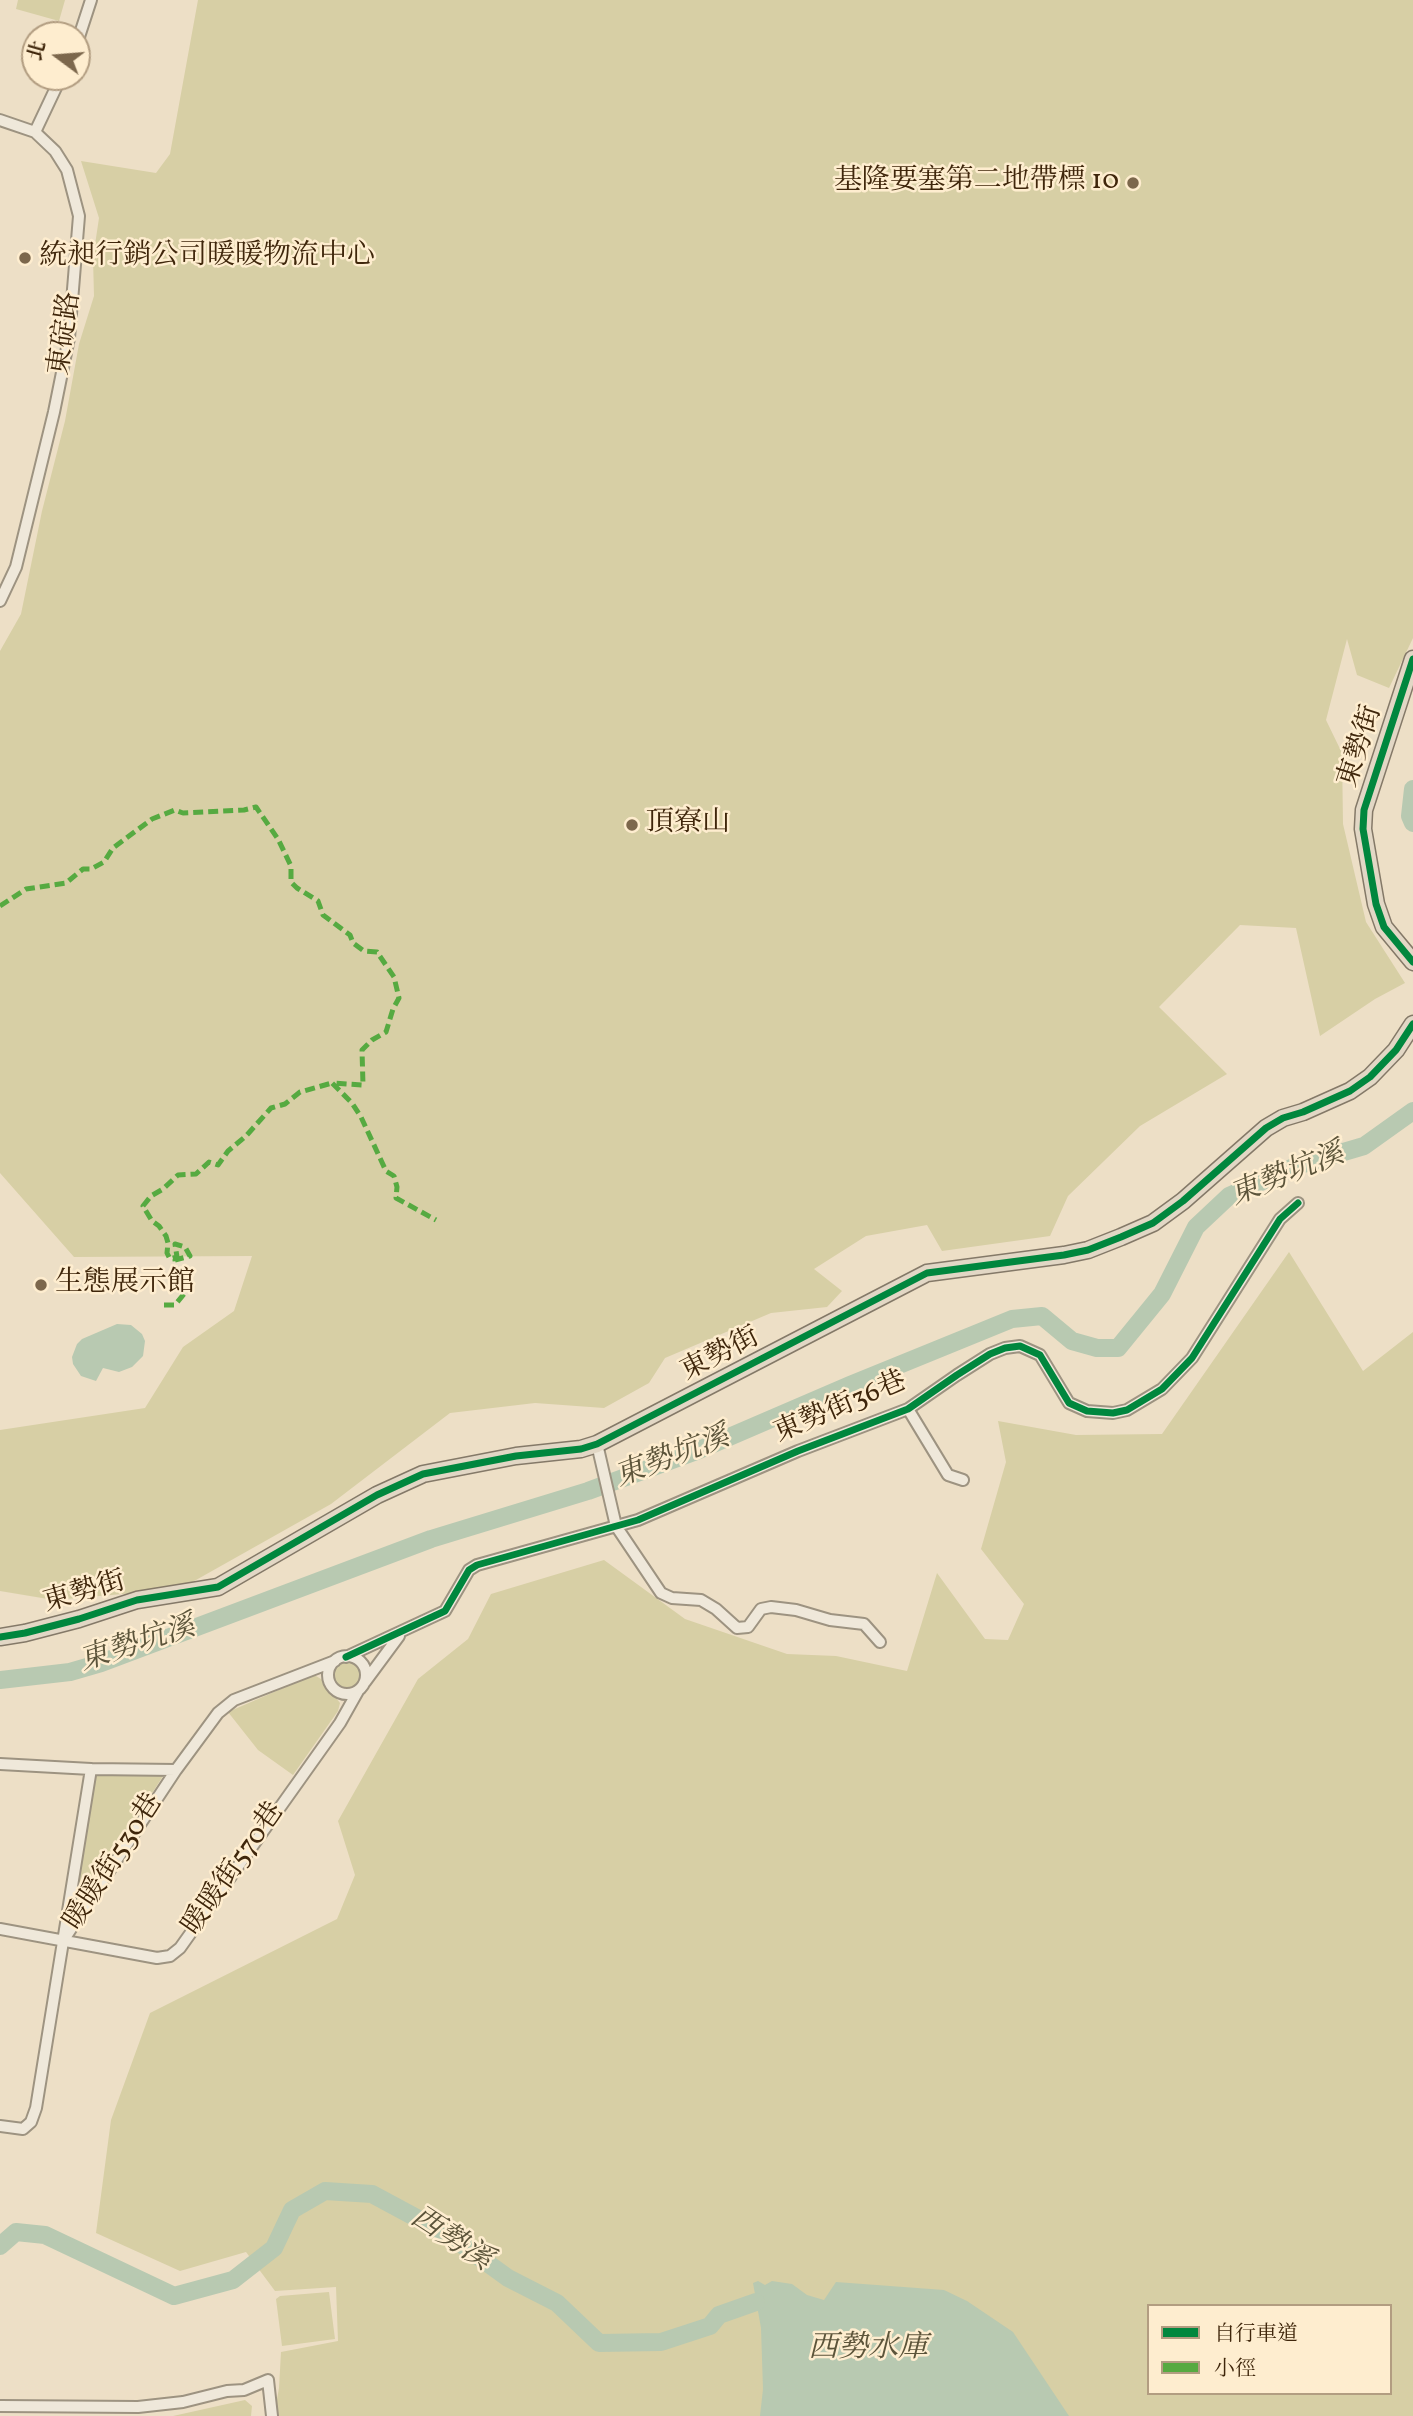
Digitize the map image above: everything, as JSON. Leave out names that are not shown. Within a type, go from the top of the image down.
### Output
[{"type":"main road","name":"東勢街","points":[[1413,659],[1369,792],[1363,829],[1376,904],[1384,927],[1413,962]]},
{"type":"main road","name":"東勢街","points":[[0,1637],[79,1619],[137,1600],[218,1587],[377,1495],[423,1474],[516,1456],[581,1449],[599,1451],[928,1273],[1088,1250],[1153,1223],[1202,1186],[1266,1128],[1283,1118],[1350,1091],[1370,1077],[1396,1050],[1413,1024]]},
{"type":"street","points":[[84,21],[91,0]]},
{"type":"street","points":[[0,120],[35,132],[54,91]]},
{"type":"street","name":"東碇路","points":[[0,601],[16,567],[54,412],[69,338],[76,271],[79,216],[67,170],[55,151],[35,132]]},
{"type":"street","name":"東勢街36巷","points":[[616,1526],[638,1520],[798,1451],[908,1409],[990,1354],[1005,1348],[1020,1346],[1040,1355],[1069,1403],[1087,1411],[1113,1413],[1127,1410],[1162,1389],[1192,1357],[1280,1219],[1298,1203]]},
{"type":"street","name":"東勢街36巷","points":[[908,1409],[947,1475],[963,1479]]},
{"type":"street","points":[[599,1451],[616,1526],[661,1593],[672,1598],[701,1600],[716,1609],[737,1628],[748,1627],[761,1609],[771,1607],[796,1610],[830,1620],[864,1624],[880,1642]]},
{"type":"street","points":[[400,1634],[358,1691],[345,1694],[334,1689],[329,1678],[331,1666],[335,1661],[400,1634],[445,1611],[469,1570],[477,1565],[616,1526]]},
{"type":"street","points":[[346,1657],[352,1657],[362,1664],[365,1669],[365,1682]]},
{"type":"street","name":"暖暖街530巷","points":[[0,2126],[23,2129],[31,2122],[36,2108],[63,1941],[176,1770],[218,1713],[234,1700],[335,1661]]},
{"type":"street","name":"暖暖街570巷","points":[[0,1929],[157,1958],[170,1956],[180,1948],[340,1723],[358,1691]]},
{"type":"street","points":[[0,1764],[176,1770]]},
{"type":"street","points":[[63,1941],[91,1769]]},
{"type":"street","points":[[0,2406],[138,2407],[183,2402],[227,2391],[244,2390],[268,2380],[272,2416]]},
{"type":"shaded area","points":[[18,0],[65,0],[59,21],[16,9]]},
{"type":"shaded area","points":[[198,0],[1413,0],[1413,638],[1389,688],[1357,675],[1347,639],[1326,720],[1342,753],[1343,824],[1366,922],[1405,983],[1375,999],[1320,1036],[1296,928],[1240,925],[1159,1007],[1227,1074],[1140,1126],[1068,1196],[1050,1236],[942,1251],[927,1225],[866,1236],[814,1269],[842,1291],[827,1307],[771,1313],[665,1358],[649,1383],[604,1408],[535,1403],[450,1413],[331,1504],[180,1589],[54,1600],[0,1591],[0,1430],[145,1408],[183,1347],[234,1311],[252,1256],[74,1257],[0,1173],[0,651],[21,614],[42,511],[65,421],[79,344],[94,296],[93,258],[99,218],[81,161],[156,173],[170,154]]},
{"type":"shaded area","points":[[1289,1252],[1363,1371],[1413,1332],[1413,2416],[274,2416],[281,2352],[338,2341],[336,2287],[275,2291],[246,2252],[180,2271],[96,2233],[111,2120],[150,2013],[337,1919],[355,1875],[338,1821],[418,1679],[468,1639],[491,1594],[604,1560],[685,1619],[787,1654],[836,1656],[907,1671],[937,1573],[985,1639],[1008,1640],[1024,1604],[981,1549],[1006,1462],[998,1421],[1076,1435],[1162,1434]]},
{"type":"shaded area","points":[[347,1661],[357,1665],[361,1675],[357,1685],[347,1689],[337,1685],[333,1675],[337,1665]]},
{"type":"shaded area","points":[[311,1676],[321,1679],[340,1703],[338,1711],[293,1775],[258,1750],[228,1712]]},
{"type":"shaded area","points":[[96,1775],[163,1776],[71,1921]]},
{"type":"shaded area","points":[[329,2292],[335,2339],[282,2346],[276,2299],[280,2296]]},
{"type":"shaded area","points":[[245,2400],[252,2406],[251,2416],[173,2416]]},
{"type":"water","points":[[117,1324],[131,1325],[142,1334],[145,1341],[143,1356],[132,1367],[119,1372],[103,1368],[96,1381],[81,1376],[72,1357],[77,1344],[82,1339]]},
{"type":"water","name":"西勢水庫","points":[[758,2281],[765,2285],[772,2281],[792,2284],[807,2295],[824,2300],[836,2282],[944,2290],[967,2301],[1013,2332],[1069,2416],[760,2416],[763,2389],[761,2328],[753,2283]]},
{"type":"waterway","name":"東勢坑溪","points":[[1413,789],[1410,816],[1413,823]]},
{"type":"waterway","name":"東勢坑溪","points":[[0,1680],[70,1672],[101,1663],[431,1539],[588,1491],[699,1450],[1012,1319],[1042,1316],[1072,1341],[1097,1348],[1118,1348],[1162,1294],[1196,1227],[1229,1196],[1296,1166],[1364,1146],[1413,1111]]},
{"type":"waterway","name":"西勢溪","points":[[0,2246],[16,2232],[45,2235],[174,2296],[233,2280],[274,2248],[292,2210],[325,2191],[372,2194],[450,2236],[508,2278],[557,2303],[599,2343],[661,2342],[710,2326],[719,2315],[756,2302]]},
{"type":"marked path","points":[[0,906],[26,889],[66,883],[83,869],[91,869],[104,862],[113,848],[152,819],[175,810],[183,813],[256,807],[278,839],[291,866],[291,882],[318,901],[323,915],[350,935],[353,943],[364,951],[377,952],[394,977],[399,998],[386,1032],[362,1050],[363,1085],[332,1083],[352,1103],[386,1171],[394,1176],[396,1198],[436,1220]]},
{"type":"marked path","points":[[164,1305],[175,1305],[184,1294],[177,1282],[175,1260],[190,1256],[185,1247],[175,1244],[177,1257],[170,1259],[166,1236],[143,1206],[151,1196],[178,1175],[196,1174],[209,1162],[218,1165],[228,1151],[246,1136],[271,1108],[285,1104],[300,1092],[332,1083]]},
{"type":"cycle path","points":[[1413,659],[1364,810],[1363,829],[1376,904],[1384,927],[1413,962]]},
{"type":"cycle path","points":[[0,1637],[79,1619],[137,1600],[218,1587],[377,1495],[423,1474],[516,1456],[581,1449],[597,1444],[927,1273],[1064,1255],[1088,1250],[1121,1237],[1153,1223],[1183,1201],[1266,1128],[1283,1118],[1350,1091],[1370,1077],[1396,1050],[1413,1024]]},
{"type":"cycle path","points":[[346,1657],[445,1611],[469,1570],[477,1565],[638,1520],[798,1451],[908,1409],[990,1354],[1005,1348],[1020,1346],[1040,1355],[1069,1403],[1087,1411],[1113,1413],[1127,1410],[1162,1389],[1192,1358],[1280,1219],[1298,1203]]},
{"type":"place","name":"基隆要塞第二地帶標 10","points":[[1133,183]]},
{"type":"place","name":"統昶行銷公司暖暖物流中心","points":[[25,258]]},
{"type":"place","name":"頂寮山","points":[[632,825]]},
{"type":"place","name":"生態展示館","points":[[41,1285]]}]
